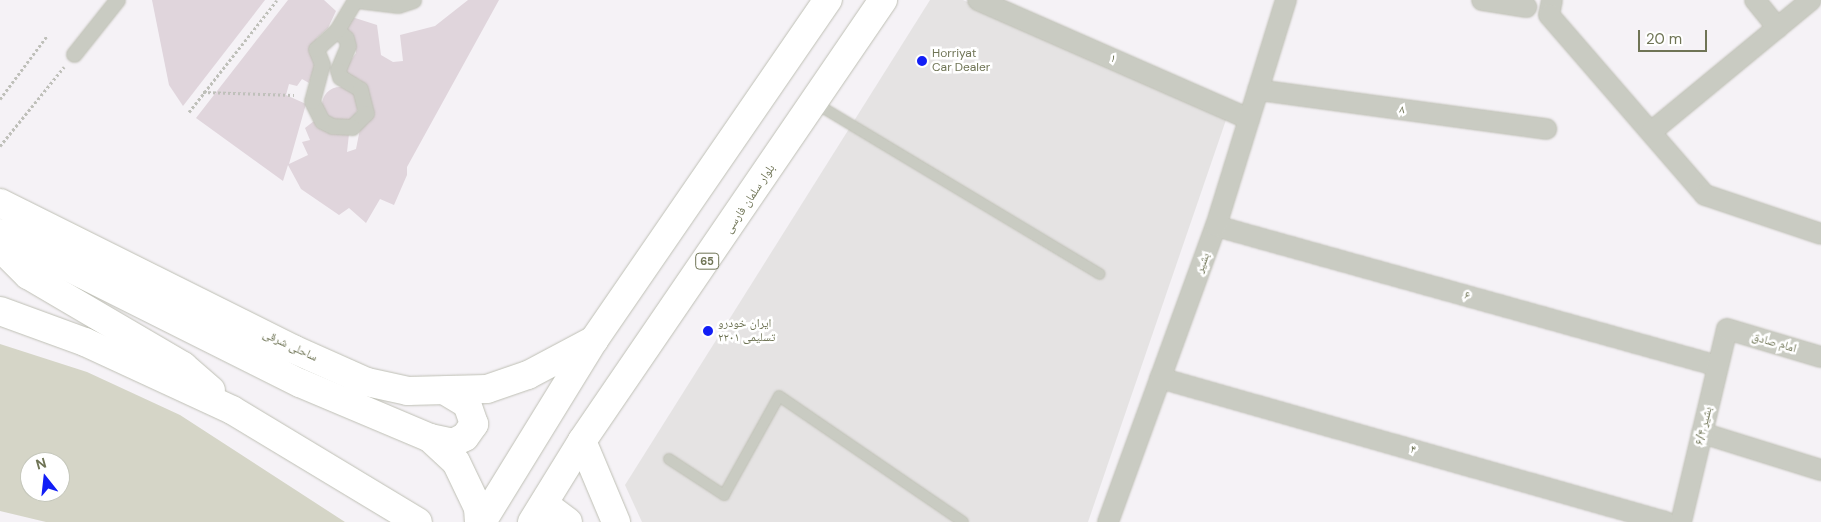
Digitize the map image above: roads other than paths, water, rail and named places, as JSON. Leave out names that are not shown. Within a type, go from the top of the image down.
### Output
[{"type":"main road","points":[[481,522],[594,340],[828,0]]},
{"type":"main road","name":"بلوار سلمان فارسی","points":[[552,518],[582,441],[884,0]]},
{"type":"main road","name":"ساحلی شرقی","points":[[0,203],[367,382],[408,392],[487,389],[528,375],[594,340]]},
{"type":"main road","points":[[0,233],[300,383],[430,438],[453,443],[465,436],[474,424],[467,404],[445,392]]},
{"type":"main road","points":[[0,248],[28,275],[184,366],[232,410]]},
{"type":"main road","points":[[0,311],[85,342],[232,410],[418,522]]},
{"type":"main road","points":[[430,438],[456,462],[478,508],[481,522]]},
{"type":"main road","points":[[582,441],[616,522]]},
{"type":"street","points":[[74,54],[117,0]]},
{"type":"street","points":[[337,30],[346,38],[348,46],[338,70],[340,77],[360,89],[366,113],[352,127],[332,126],[322,120],[314,110],[313,96],[322,64],[316,49],[337,30],[356,0],[398,5],[413,0]]},
{"type":"street","name":"۱","points":[[978,0],[1249,119]]},
{"type":"street","name":"بشیر","points":[[1108,522],[1216,226],[1286,0]]},
{"type":"street","points":[[1482,0],[1526,7]]},
{"type":"street","points":[[1552,0],[1549,15],[1705,195],[1821,234]]},
{"type":"street","points":[[1755,0],[1778,28]]},
{"type":"street","points":[[1651,132],[1811,0]]},
{"type":"street","name":"۸","points":[[1258,90],[1546,129]]},
{"type":"street","name":"۶","points":[[1216,226],[1718,366]]},
{"type":"street","name":"بشیر ۶/۴","points":[[1681,522],[1727,329]]},
{"type":"street","name":"امام صادق","points":[[1727,329],[1821,357]]},
{"type":"street","name":"۴","points":[[1160,378],[1666,522]]},
{"type":"street","points":[[1702,433],[1821,470]]},
{"type":"lane","points":[[815,103],[1100,274]]},
{"type":"lane","points":[[669,459],[724,495],[779,396],[963,522]]},
{"type":"place","name":"Horriyat Car Dealer","points":[[922,61]]},
{"type":"place","name":"ایران خودرو تسلیمی ۲۲۰۱","points":[[708,331]]}]
